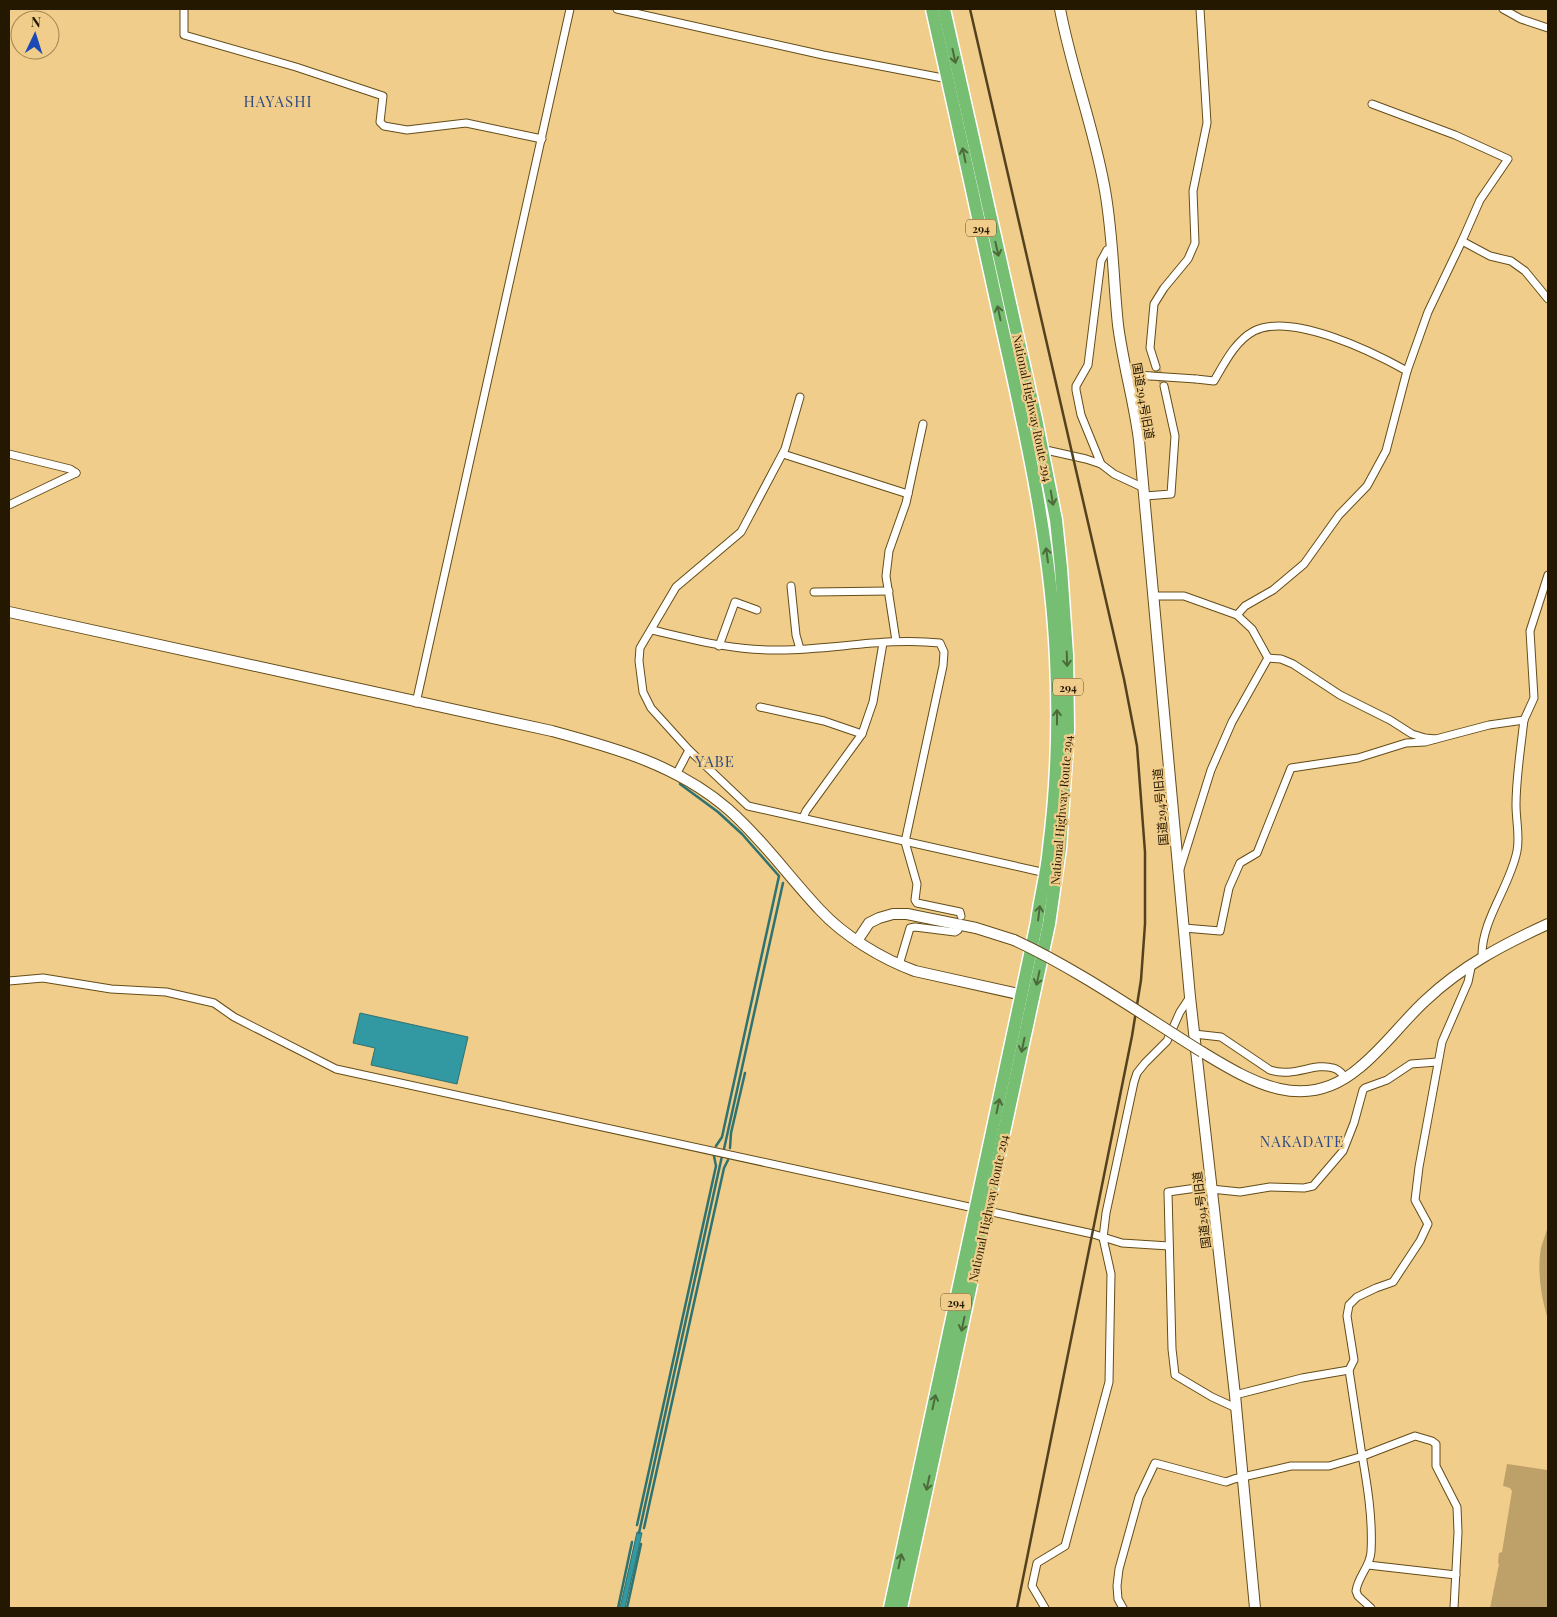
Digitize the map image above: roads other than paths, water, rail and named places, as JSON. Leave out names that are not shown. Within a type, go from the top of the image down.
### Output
[{"type":"highway","name":"National Highway Route 294","points":[[932,9],[1028,446],[1043,523],[1049,569],[1056,656],[1056,766],[1046,873],[1028,996]]},
{"type":"highway","name":"National Highway Route 294","points":[[890,1608],[1028,996],[1049,924],[1057,875],[1064,803],[1068,729],[1067,656],[1056,520],[1043,450],[944,9]]},
{"type":"highway","name":"National Highway Route 294","points":[[901,1608],[981,1210]]},
{"type":"street","points":[[184,9],[184,35],[190,38],[296,67],[384,96],[380,122],[384,126],[407,130],[466,123],[542,139]]},
{"type":"street","points":[[416,702],[570,9]]},
{"type":"street","points":[[617,9],[823,55],[948,79]]},
{"type":"street","name":"国道294号旧道","points":[[1060,9],[1098,153],[1107,201],[1118,325],[1136,413],[1190,996],[1236,1396],[1255,1608]]},
{"type":"street","points":[[1156,367],[1150,348],[1154,304],[1164,288],[1188,259],[1195,243],[1193,191],[1207,123],[1200,9]]},
{"type":"street","points":[[1503,9],[1521,19],[1548,28]]},
{"type":"street","points":[[1237,615],[1245,606],[1273,590],[1304,564],[1340,515],[1367,486],[1386,451],[1407,371],[1428,312],[1480,200],[1508,159],[1455,135],[1372,104]]},
{"type":"street","points":[[1462,241],[1490,256],[1511,261],[1525,272],[1548,299]]},
{"type":"street","points":[[1101,464],[1083,421],[1076,386],[1088,364],[1101,261],[1107,250],[1111,248]]},
{"type":"street","points":[[1127,374],[1214,382],[1238,343],[1255,330],[1278,325],[1310,331],[1352,344],[1381,356],[1407,371]]},
{"type":"street","points":[[1028,446],[1101,464],[1144,492],[1171,494],[1175,436],[1164,386]]},
{"type":"street","points":[[800,397],[783,454],[741,532],[676,587],[640,648],[639,661],[643,692],[651,708],[689,750],[748,806],[1046,873]]},
{"type":"street","points":[[896,641],[886,576],[889,551],[908,494],[923,424]]},
{"type":"street","points":[[9,454],[70,469],[76,473],[9,505]]},
{"type":"street","points":[[783,454],[908,494]]},
{"type":"street","points":[[1482,957],[1482,945],[1488,926],[1518,850],[1516,806],[1524,720],[1534,698],[1530,631],[1548,575]]},
{"type":"street","points":[[791,586],[796,635],[800,649]]},
{"type":"street","points":[[814,592],[889,591]]},
{"type":"street","points":[[1153,596],[1184,596],[1237,615],[1252,629],[1268,658]]},
{"type":"street","points":[[719,646],[735,602],[757,610]]},
{"type":"street","points":[[9,612],[552,732],[631,753],[677,773],[712,796],[746,826],[821,912],[857,941],[900,965],[942,977],[1028,996]]},
{"type":"street","points":[[652,630],[719,646],[780,650],[896,641],[940,643],[944,652],[943,666],[905,842],[917,884],[915,900],[917,903],[960,912],[961,916]]},
{"type":"street","points":[[803,818],[806,811],[862,734],[873,702],[883,643]]},
{"type":"street","points":[[1179,875],[1211,770],[1232,722],[1268,658]]},
{"type":"street","points":[[1268,658],[1281,659],[1293,664],[1340,695],[1390,720],[1412,734],[1436,739]]},
{"type":"street","points":[[760,706],[824,721],[862,734]]},
{"type":"street","points":[[1184,928],[1220,931],[1229,888],[1236,872],[1240,863],[1257,852],[1292,768],[1358,758],[1406,743],[1425,742],[1489,726],[1524,720]]},
{"type":"street","points":[[677,773],[689,750]]},
{"type":"street","points":[[857,941],[869,923],[893,914],[906,914],[976,928],[1014,940],[1071,970],[1239,1074],[1256,1083],[1285,1091],[1316,1089],[1346,1078],[1360,1068],[1427,999],[1472,963],[1518,937],[1548,924]]},
{"type":"street","points":[[900,965],[910,928],[956,932],[958,930]]},
{"type":"street","points":[[1371,1608],[1358,1596],[1356,1591],[1371,1554],[1370,1517],[1369,1493],[1349,1370],[1354,1360],[1347,1316],[1349,1305],[1357,1297],[1393,1282],[1420,1241],[1428,1224],[1415,1200],[1437,1062],[1442,1042],[1468,982],[1472,963]]},
{"type":"street","points":[[9,981],[43,978],[111,989],[166,992],[214,1003],[234,1018],[336,1069],[1093,1234],[1122,1243],[1169,1246]]},
{"type":"street","points":[[1044,1608],[1032,1586],[1037,1563],[1065,1546],[1109,1382],[1111,1274],[1102,1238],[1137,1074],[1167,1041],[1180,1012],[1190,996]]},
{"type":"street","points":[[1194,1034],[1221,1037],[1270,1070],[1278,1073],[1324,1067],[1338,1070],[1346,1078]]},
{"type":"street","points":[[1236,1408],[1212,1397],[1176,1375],[1172,1349],[1168,1192],[1211,1188],[1240,1192],[1270,1186],[1304,1188],[1313,1186],[1343,1150],[1354,1123],[1363,1090],[1387,1080],[1411,1064],[1437,1062]]},
{"type":"street","points":[[1236,1396],[1302,1378],[1349,1370]]},
{"type":"street","points":[[1123,1608],[1118,1599],[1119,1569],[1139,1497],[1155,1463],[1226,1482],[1291,1466],[1329,1466],[1363,1456],[1415,1436],[1436,1444],[1436,1466],[1457,1507],[1454,1608]]},
{"type":"street","points":[[1368,1565],[1456,1575]]},
{"type":"water","points":[[360,1013],[468,1037],[457,1084],[371,1065],[375,1048],[353,1043]]},
{"type":"water","points":[[637,1532],[642,1533],[625,1608],[620,1608]]},
{"type":"waterway","points":[[680,784],[718,812],[742,834],[779,876],[722,1137],[716,1146]]},
{"type":"waterway","points":[[724,1149],[783,883]]},
{"type":"waterway","points":[[730,1148],[731,1133],[745,1073]]},
{"type":"waterway","points":[[637,1525],[716,1166],[714,1156]]},
{"type":"waterway","points":[[639,1533],[722,1156]]},
{"type":"waterway","points":[[644,1528],[724,1168],[728,1160]]},
{"type":"waterway","points":[[618,1608],[632,1542]]},
{"type":"waterway","points":[[627,1608],[641,1544]]},
{"type":"tunnel","points":[[1156,367],[1164,386]]},
{"type":"railway","points":[[970,9],[1124,679],[1137,746],[1145,852],[1145,924],[1141,980],[1132,1036],[1017,1608]]},
{"type":"district","name":"HAYASHI","points":[[278,101]]},
{"type":"district","name":"YABE","points":[[715,761]]},
{"type":"district","name":"NAKADATE","points":[[1302,1141]]}]
